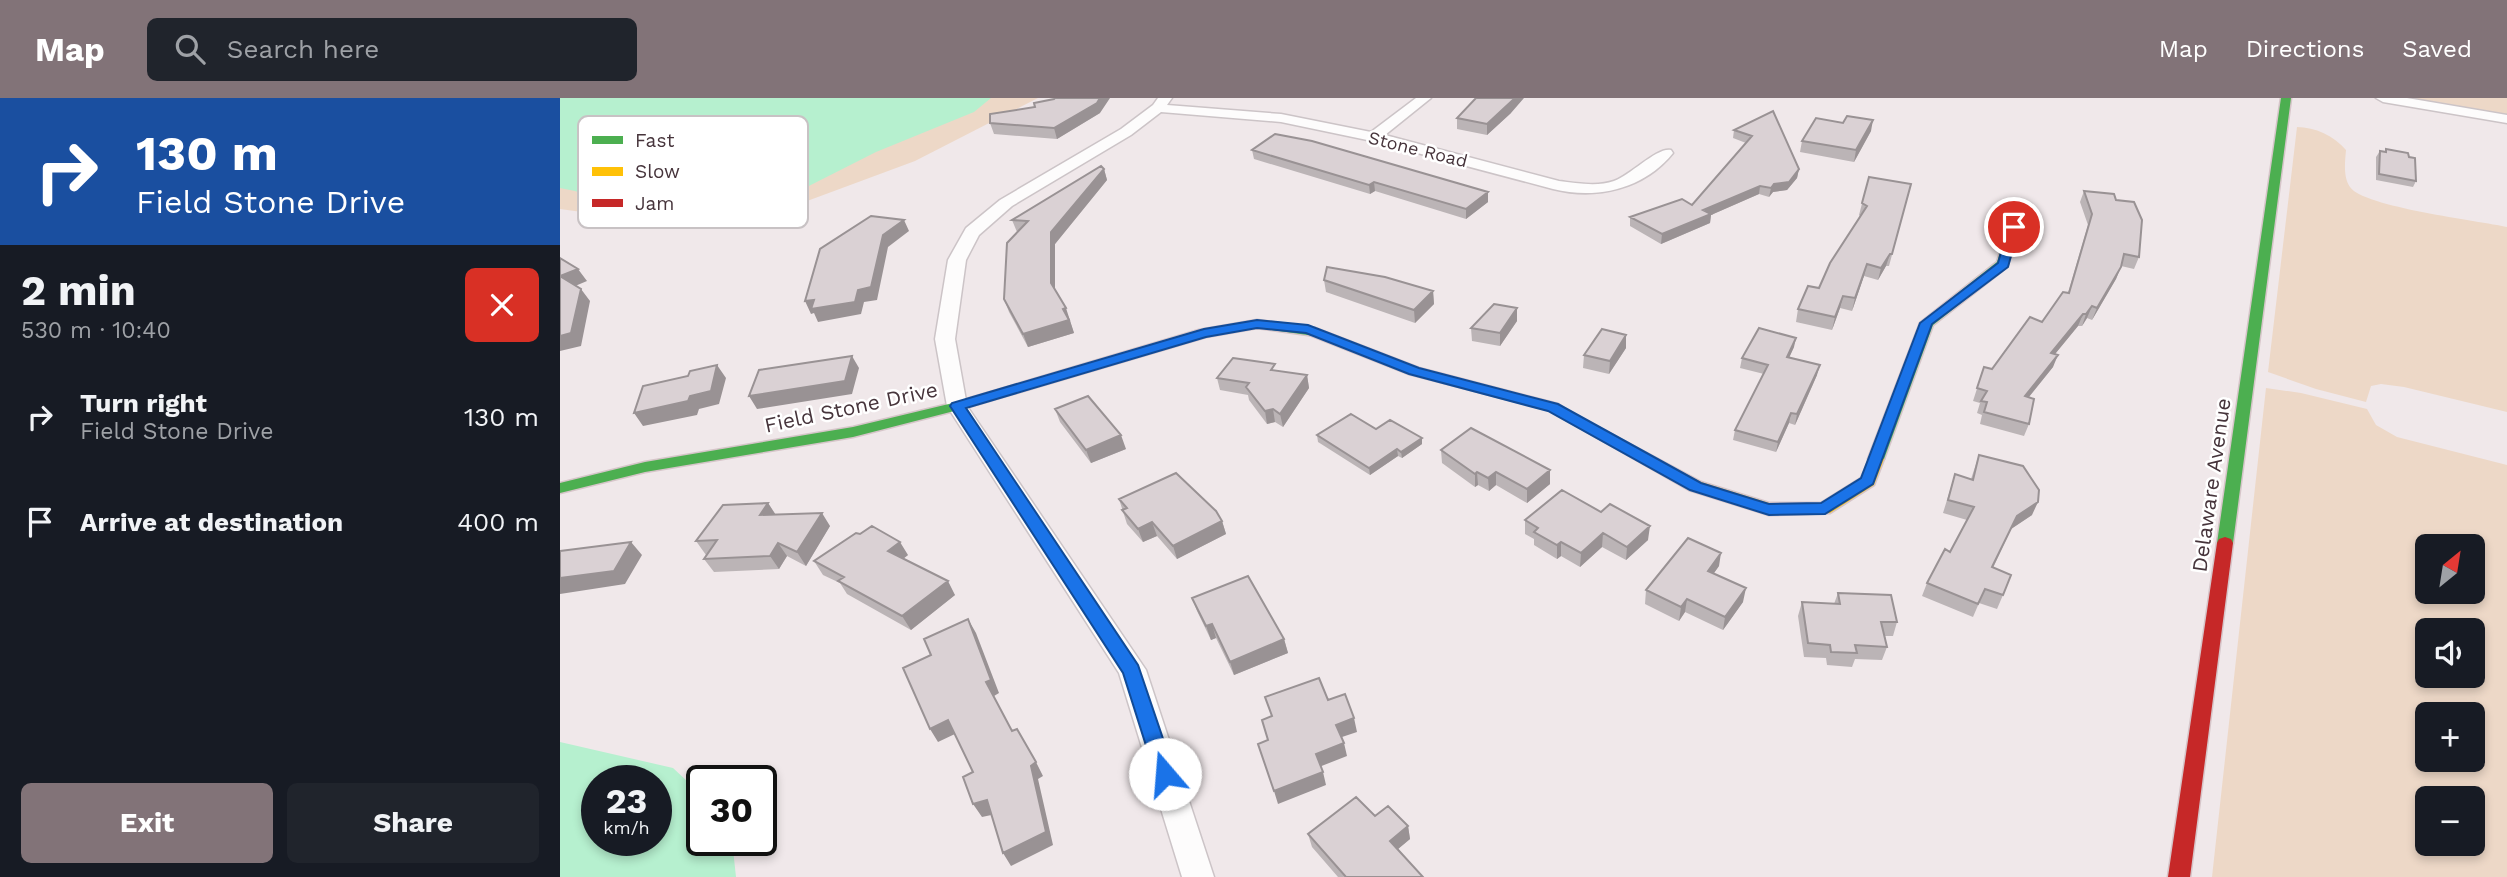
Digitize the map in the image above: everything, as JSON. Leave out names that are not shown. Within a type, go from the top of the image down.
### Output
[{"type":"street","points":[[1374,137],[1424,98]]},
{"type":"street","name":"Delaware Avenue","points":[[2179,877],[2286,98]]},
{"type":"street","points":[[2383,98],[2507,119]]},
{"type":"street","points":[[1161,103],[1126,132],[1006,203],[972,232],[957,260],[945,339],[957,406],[1132,670],[1198,877]]},
{"type":"street","name":"Stone Road","points":[[1161,103],[1281,118],[1374,137],[1558,186],[1581,189],[1610,188],[1633,181],[1666,153]]},
{"type":"street","name":"Field Stone Drive","points":[[560,488],[645,467],[853,432],[957,406],[1204,333],[1257,324],[1308,329],[1414,371],[1553,407],[1695,486],[1769,509],[1825,509],[1868,481],[1927,323],[2003,264],[2019,208]]},
{"type":"shaded area","points":[[560,98],[1038,98],[915,161],[808,201],[808,116],[578,116],[578,211],[560,209]]},
{"type":"shaded area","points":[[560,98],[991,98],[974,112],[876,152],[808,186],[808,116],[578,116],[578,192],[560,188]]},
{"type":"shaded area","points":[[2402,98],[2507,98],[2507,116]]},
{"type":"shaded area","points":[[2297,127],[2324,133],[2346,150],[2346,179],[2350,187],[2359,194],[2398,207],[2507,227],[2507,412],[2381,384],[2371,386],[2366,402],[2316,389],[2268,372]]},
{"type":"shaded area","points":[[2266,388],[2301,393],[2367,409],[2376,425],[2397,437],[2507,465],[2507,877],[2212,877]]},
{"type":"shaded area","points":[[560,742],[660,765],[581,765],[581,856],[672,856],[672,768],[686,780],[686,856],[734,856],[736,877],[560,877]]},
{"type":"building","points":[[1055,98],[1100,98],[1097,103],[1054,128],[990,123],[990,114],[1035,107],[1034,103]]},
{"type":"building","points":[[1476,98],[1515,98],[1487,124],[1457,118]]},
{"type":"building","points":[[1773,111],[1799,169],[1789,182],[1774,184],[1771,188],[1760,186],[1703,210],[1711,214],[1662,234],[1630,217],[1682,199],[1692,205],[1752,136],[1734,130]]},
{"type":"building","points":[[1847,116],[1873,120],[1856,150],[1802,141],[1816,118],[1843,123]]},
{"type":"building","points":[[1275,134],[1312,141],[1488,192],[1466,209],[1374,182],[1369,185],[1252,150]]},
{"type":"building","points":[[2386,149],[2408,153],[2409,157],[2415,158],[2416,181],[2379,174],[2380,151],[2386,152]]},
{"type":"building","points":[[1101,166],[1104,169],[1051,232],[1051,283],[1066,308],[1063,309],[1069,320],[1023,334],[1004,299],[1007,243],[1028,221],[1012,220]]},
{"type":"building","points":[[1869,177],[1911,184],[1892,254],[1881,268],[1867,264],[1855,298],[1843,296],[1835,317],[1798,309],[1808,286],[1819,288],[1830,263],[1867,206],[1862,203]]},
{"type":"building","points":[[2084,191],[2114,194],[2116,200],[2134,202],[2142,220],[2139,257],[2124,254],[2121,267],[2097,308],[2092,306],[2083,314],[2051,353],[2058,355],[2025,396],[2034,399],[2029,424],[1984,412],[1987,402],[1981,401],[1987,391],[1977,388],[1984,367],[1992,369],[2030,317],[2042,322],[2063,292],[2069,293],[2092,214]]},
{"type":"building","points":[[871,216],[904,220],[883,235],[871,287],[858,290],[855,302],[811,309],[814,300],[805,301],[820,249]]},
{"type":"building","points":[[560,258],[578,269],[560,276]]},
{"type":"building","points":[[1327,267],[1385,277],[1433,291],[1414,310],[1324,280]]},
{"type":"building","points":[[560,276],[581,289],[571,333],[560,336]]},
{"type":"building","points":[[1494,304],[1517,308],[1500,333],[1471,328]]},
{"type":"building","points":[[1759,328],[1796,338],[1787,357],[1820,365],[1797,414],[1791,413],[1778,442],[1735,430],[1768,365],[1742,358]]},
{"type":"building","points":[[1602,329],[1626,335],[1610,361],[1584,355]]},
{"type":"building","points":[[852,356],[845,381],[749,396],[759,370]]},
{"type":"building","points":[[1233,358],[1275,364],[1271,370],[1307,375],[1280,414],[1273,409],[1265,411],[1246,387],[1249,383],[1217,378]]},
{"type":"building","points":[[717,365],[711,391],[690,396],[688,401],[634,413],[643,386],[688,376],[690,371]]},
{"type":"building","points":[[1088,396],[1121,435],[1086,450],[1055,409]]},
{"type":"building","points":[[1351,414],[1376,429],[1390,420],[1422,438],[1401,452],[1397,449],[1369,468],[1317,435]]},
{"type":"building","points":[[1471,428],[1550,470],[1527,489],[1496,472],[1488,478],[1477,472],[1475,474],[1441,450]]},
{"type":"building","points":[[1979,455],[2023,466],[2039,490],[2038,502],[2017,516],[1992,567],[2011,575],[2003,595],[1985,589],[1978,604],[1927,583],[1945,549],[1950,552],[1974,507],[1948,500],[1955,474],[1973,480]]},
{"type":"building","points":[[1176,473],[1216,511],[1222,521],[1173,546],[1152,522],[1138,529],[1122,510],[1127,508],[1119,499]]},
{"type":"building","points":[[1562,490],[1601,512],[1610,504],[1650,526],[1627,547],[1603,533],[1581,553],[1561,542],[1557,545],[1534,532],[1538,528],[1525,520]]},
{"type":"building","points":[[768,503],[760,515],[822,513],[797,552],[778,543],[770,556],[704,559],[717,540],[696,541],[723,505]]},
{"type":"building","points":[[872,526],[900,542],[888,551],[948,581],[902,616],[838,581],[844,577],[814,561],[856,533],[860,534]]},
{"type":"building","points":[[1688,538],[1721,553],[1708,571],[1746,588],[1725,617],[1687,599],[1681,607],[1646,590]]},
{"type":"building","points":[[631,542],[614,571],[560,578],[560,551]]},
{"type":"building","points":[[1248,576],[1284,639],[1230,662],[1212,624],[1206,626],[1192,598]]},
{"type":"building","points":[[1838,593],[1891,595],[1897,622],[1881,622],[1887,647],[1855,645],[1857,653],[1831,652],[1830,645],[1808,643],[1802,602],[1840,604]]},
{"type":"building","points":[[968,619],[991,680],[986,682],[1012,731],[1017,729],[1036,762],[1031,766],[1046,832],[1003,853],[987,800],[973,804],[963,777],[973,772],[948,720],[930,729],[903,668],[931,655],[924,639]]},
{"type":"building","points":[[1319,678],[1328,700],[1345,694],[1354,718],[1336,725],[1344,743],[1316,754],[1323,772],[1274,791],[1258,744],[1268,740],[1262,720],[1272,716],[1265,697]]},
{"type":"building","points":[[1356,797],[1375,816],[1388,806],[1408,826],[1390,841],[1423,877],[1346,877],[1308,834]]},
{"type":"traffic: fast","points":[[2225,543],[2286,98]]},
{"type":"traffic: fast","points":[[1876,459],[1927,323],[2003,264],[2019,208]]},
{"type":"traffic: fast","points":[[560,488],[645,467],[853,432],[957,406],[1204,333],[1257,324],[1315,332]]},
{"type":"traffic: slow","points":[[1566,414],[1695,486],[1769,509],[1824,509],[1868,481],[1876,459]]},
{"type":"traffic: jam","points":[[1315,332],[1414,371],[1553,407],[1566,414]]},
{"type":"traffic: jam","points":[[2179,877],[2225,543]]},
{"type":"route","points":[[1165,774],[1132,670],[957,406],[1204,333],[1257,324],[1308,329],[1414,371],[1553,407],[1695,486],[1769,509],[1825,509],[1868,481],[1927,323],[2003,264],[2014,227]]}]
